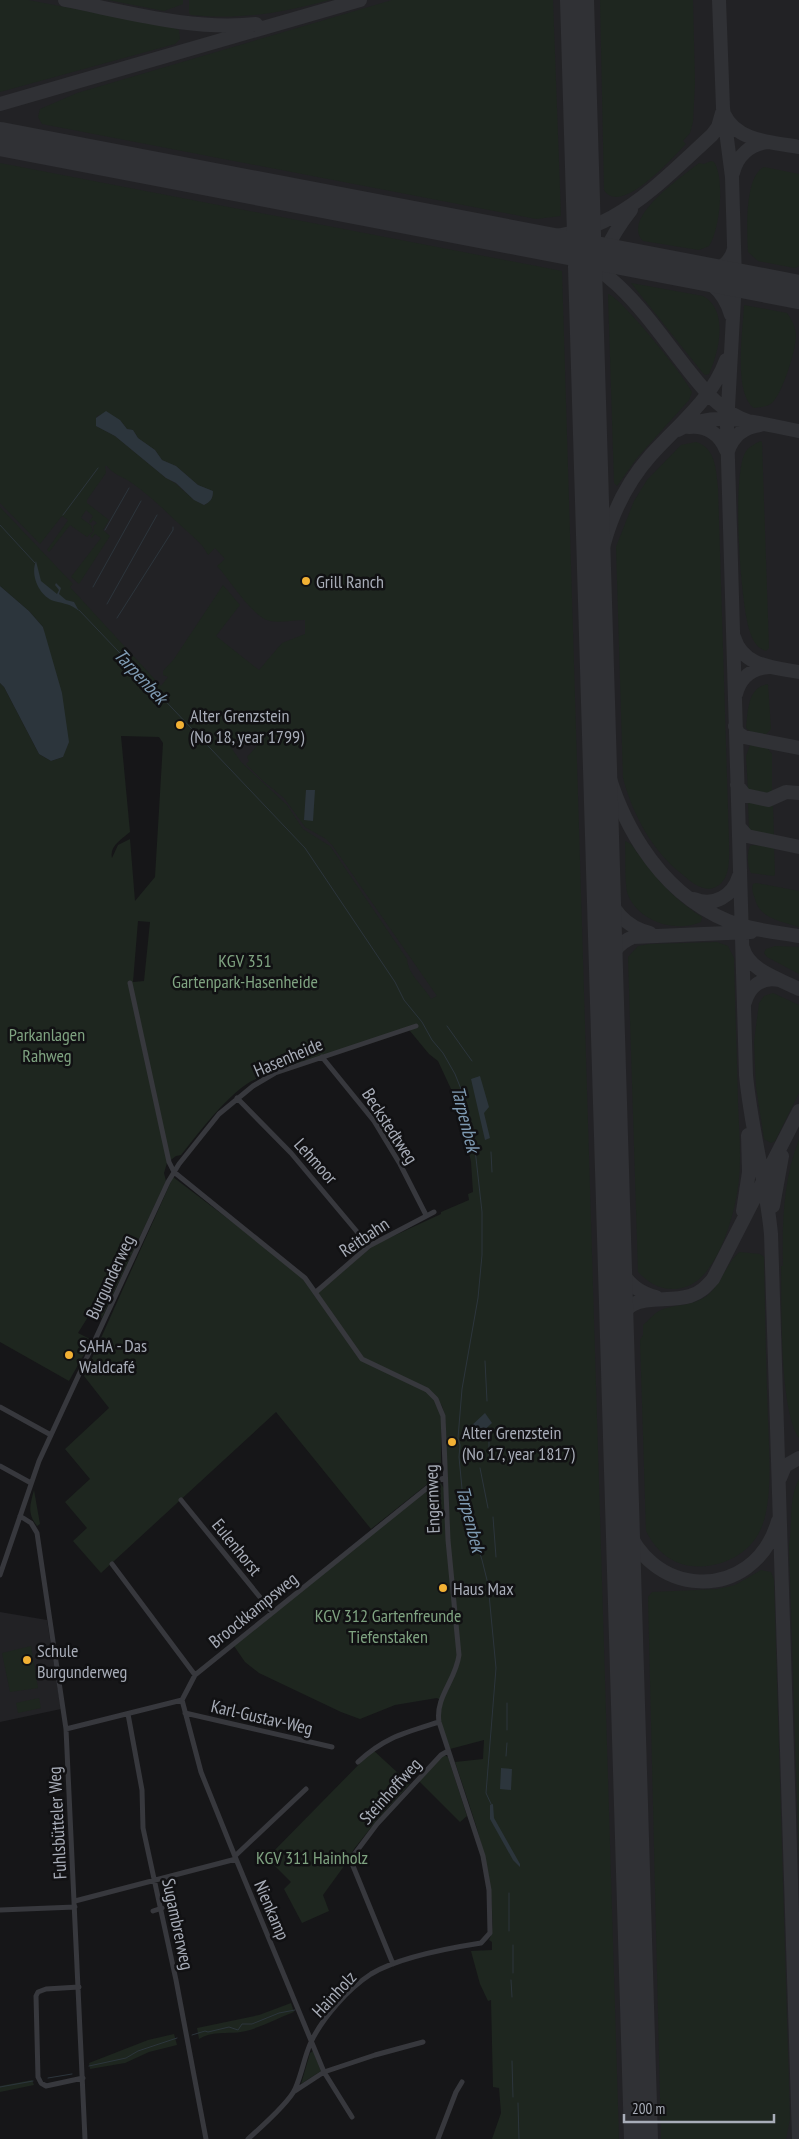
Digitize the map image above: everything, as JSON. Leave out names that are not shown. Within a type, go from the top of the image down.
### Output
[{"type":"street","points":[[130,983],[169,1162],[174,1172]]},
{"type":"street","name":"Hasenheide","points":[[174,1172],[219,1114],[237,1098],[275,1074],[416,1026]]},
{"type":"street","name":"Beckstedtweg","points":[[322,1057],[374,1121],[400,1164],[426,1215]]},
{"type":"street","name":"Lehmoor","points":[[237,1098],[291,1153],[369,1246]]},
{"type":"street","name":"Engernweg","points":[[174,1172],[301,1274],[316,1292],[362,1359],[419,1386],[436,1399],[443,1416],[448,1540],[459,1655],[455,1672],[439,1703],[437,1713],[484,1856],[489,1890],[490,1933],[487,1938]]},
{"type":"street","name":"Burgunderweg","points":[[0,1575],[31,1483],[51,1435],[174,1172]]},
{"type":"street","name":"Reitbahn","points":[[316,1292],[369,1246],[434,1212]]},
{"type":"street","points":[[0,1407],[51,1435]]},
{"type":"street","points":[[0,1466],[31,1483]]},
{"type":"street","name":"Broockkampsweg","points":[[182,1700],[195,1675],[437,1480],[445,1478]]},
{"type":"street","name":"Eulenhorst","points":[[181,1500],[272,1612]]},
{"type":"street","name":"Fuhlsbütteler Weg","points":[[20,1516],[31,1524],[37,1534],[66,1729],[85,2139]]},
{"type":"street","points":[[112,1564],[195,1675]]},
{"type":"street","points":[[66,1729],[182,1700]]},
{"type":"street","name":"Nienkamp","points":[[182,1700],[201,1772],[235,1858],[324,2072],[352,2117]]},
{"type":"street","name":"Karl-Gustav-Weg","points":[[185,1713],[332,1747]]},
{"type":"street","name":"Sugambrerweg","points":[[128,1714],[142,1790],[143,1828],[162,1908],[206,2139]]},
{"type":"street","points":[[358,1762],[375,1747],[394,1736],[439,1722]]},
{"type":"street","name":"Steinhoffweg","points":[[394,1964],[351,1861],[377,1824],[441,1755],[448,1751]]},
{"type":"street","points":[[0,1910],[75,1904],[235,1858],[306,1789]]},
{"type":"street","points":[[153,1911],[162,1908]]},
{"type":"street","name":"Hainholz","points":[[295,2091],[311,2042],[328,2015],[349,1992],[371,1974],[394,1964],[451,1948],[481,1943],[487,1938]]},
{"type":"street","points":[[79,1988],[46,1989],[38,1992],[36,1996],[38,2077],[41,2083],[46,2086],[83,2078]]},
{"type":"street","name":"Hainholz","points":[[248,2139],[295,2091],[324,2072],[423,2042]]},
{"type":"street","points":[[438,2139],[456,2092],[462,2082]]},
{"type":"shaded area","points":[[0,0],[799,0],[799,2139],[507,2139],[486,1303],[463,1059],[161,687],[0,513]]},
{"type":"shaded area","points":[[106,411],[120,420],[127,429],[133,430],[138,438],[155,450],[162,460],[176,466],[198,485],[213,491],[212,498],[204,505],[194,500],[176,483],[166,478],[115,436],[96,426],[96,418]]},
{"type":"shaded area","points":[[36,561],[41,581],[57,594],[59,590],[55,585],[56,583],[61,588],[59,594],[66,600],[74,602],[79,611],[44,595],[35,578],[34,567]]},
{"type":"shaded area","points":[[0,586],[29,611],[43,627],[62,693],[69,742],[63,757],[51,761],[39,754],[4,687],[0,683]]},
{"type":"shaded area","points":[[306,790],[315,790],[313,821],[304,820]]},
{"type":"shaded area","points":[[480,1076],[489,1107],[484,1113],[490,1138],[485,1140],[471,1079]]},
{"type":"shaded area","points":[[485,1413],[492,1423],[478,1436],[470,1427]]},
{"type":"shaded area","name":"Schule Burgunderweg","points":[[0,1612],[47,1620],[61,1709],[0,1722]]},
{"type":"shaded area","points":[[501,1768],[512,1769],[511,1790],[500,1789]]},
{"type":"shaded area","points":[[493,1804],[494,1818],[520,1867],[513,1860],[490,1819],[490,1805]]},
{"type":"green space","points":[[0,0],[28,0],[171,27],[179,30],[180,39],[175,44],[0,92]]},
{"type":"green space","points":[[108,0],[183,0],[183,4],[164,11]]},
{"type":"green space","points":[[189,0],[330,0],[278,12],[227,17],[191,15],[189,13]]},
{"type":"green space","points":[[392,0],[553,0],[561,216],[536,219],[42,124],[38,117],[40,109],[77,93]]},
{"type":"green space","points":[[600,0],[693,0],[695,83],[693,122],[690,133],[683,141],[686,144],[659,171],[634,191],[622,196],[612,196],[604,190]]},
{"type":"green space","points":[[711,161],[714,162],[717,170],[720,204],[716,228],[709,246],[699,250],[643,241],[638,232],[640,221],[656,198],[699,163],[704,164]]},
{"type":"green space","points":[[0,163],[562,271],[619,2139],[492,2139],[501,2113],[499,2088],[493,2087],[491,2000],[488,2001],[480,1984],[471,1951],[492,1950],[492,1942],[489,1940],[492,1933],[492,1910],[484,1853],[455,1762],[483,1759],[484,1740],[450,1749],[440,1721],[442,1701],[437,1698],[395,1705],[360,1719],[341,1712],[259,1673],[245,1662],[234,1646],[437,1481],[440,1482],[445,1490],[450,1539],[445,1416],[442,1406],[433,1393],[441,1416],[441,1470],[435,1478],[371,1529],[276,1412],[101,1573],[73,1541],[87,1528],[65,1502],[90,1479],[65,1449],[109,1408],[84,1376],[173,1177],[302,1275],[315,1295],[374,1245],[469,1200],[468,1194],[473,1192],[471,1162],[458,1104],[438,1061],[429,1054],[410,1031],[411,1027],[256,1079],[232,1096],[208,1121],[181,1155],[176,1156],[167,1163],[164,1173],[166,1181],[102,1318],[91,1312],[78,1333],[92,1340],[69,1381],[0,1342],[0,683],[4,687],[39,754],[51,761],[63,757],[43,627],[29,611],[0,586],[0,507],[73,584],[70,587],[161,686],[168,677],[163,675],[163,671],[174,659],[223,585],[240,605],[216,636],[259,670],[282,643],[305,634],[305,620],[283,622],[270,621],[263,618],[249,605],[217,566],[225,559],[215,548],[208,555],[199,542],[152,499],[107,466],[105,466],[106,473],[87,500],[87,503],[109,520],[103,530],[110,536],[79,584],[71,577],[101,538],[95,534],[92,538],[90,536],[94,531],[93,526],[97,523],[93,520],[91,523],[89,522],[93,516],[86,510],[81,518],[91,525],[93,531],[87,537],[70,525],[49,552],[47,550],[68,520],[62,516],[40,544],[0,503]],"holes":[[[98,415],[120,420],[127,429],[133,430],[138,438],[155,450],[162,460],[176,466],[198,485],[213,491],[211,500],[204,505],[194,500],[115,436],[96,426]],[[247,732],[257,746],[247,757],[249,761],[246,764],[284,798],[305,827],[326,839],[332,845],[437,996],[431,999],[413,975],[407,959],[330,846],[303,829],[287,805],[241,762],[224,737],[227,736],[233,744]],[[121,736],[159,737],[163,743],[155,877],[135,901],[130,839],[118,845],[112,858],[114,846],[130,832]],[[138,921],[150,922],[144,981],[133,982]]]},
{"type":"green space","points":[[764,167],[799,174],[799,266],[795,268],[758,261],[748,252],[747,219],[750,193],[753,181],[758,172]]},
{"type":"green space","points":[[631,283],[703,296],[711,302],[719,321],[720,332],[716,354],[709,374],[705,375],[702,372]]},
{"type":"green space","points":[[608,294],[625,308],[652,338],[692,392],[689,400],[637,458],[617,486],[614,483]]},
{"type":"green space","points":[[744,305],[787,313],[795,329],[794,350],[781,389],[773,402],[764,407],[754,408],[743,389],[741,345]]},
{"type":"green space","points":[[760,441],[762,442],[769,648],[766,651],[760,648],[752,638],[746,617],[738,512],[741,466],[745,453]]},
{"type":"green space","points":[[696,442],[708,449],[714,460],[718,488],[729,856],[726,876],[722,882],[710,889],[698,886],[692,882],[672,865],[653,844],[638,819],[623,778],[616,547],[634,501],[647,480],[681,445]]},
{"type":"green space","points":[[768,684],[771,729],[766,734],[751,732],[746,728],[748,708],[752,695],[761,686]]},
{"type":"green space","points":[[750,745],[766,746],[772,754],[772,795],[750,792],[748,790],[746,756]]},
{"type":"green space","points":[[752,801],[773,806],[774,836],[754,833],[749,829],[748,803]]},
{"type":"green space","points":[[625,841],[631,844],[655,875],[680,901],[702,917],[701,922],[681,926],[659,923],[649,918],[633,904],[627,890]]},
{"type":"green space","points":[[750,846],[774,847],[774,876],[751,873],[748,856]]},
{"type":"green space","points":[[753,884],[799,891],[799,927],[778,921],[761,911],[752,891]]},
{"type":"green space","points":[[717,942],[728,946],[734,958],[740,1145],[738,1187],[733,1214],[715,1259],[706,1272],[696,1281],[685,1287],[671,1289],[653,1284],[638,1272],[628,957],[638,946],[649,944]]},
{"type":"green space","points":[[775,946],[799,947],[799,974],[767,957],[764,953],[766,949]]},
{"type":"green space","points":[[773,993],[799,1005],[799,1093],[775,1141],[771,1143],[764,1139],[756,1087],[754,1042],[759,1003],[764,996]]},
{"type":"green space","points":[[799,1139],[799,1438],[788,1404],[785,1381],[781,1266],[783,1266],[783,1218],[787,1186]]},
{"type":"green space","points":[[740,1252],[760,1254],[764,1257],[769,1459],[768,1502],[762,1526],[757,1536],[743,1552],[734,1558],[713,1565],[684,1565],[664,1554],[654,1544],[646,1531],[640,1340],[643,1335],[643,1325],[658,1311],[689,1304],[708,1295]]},
{"type":"green space","points":[[799,1479],[799,1864],[789,1545],[793,1495]]},
{"type":"green space","points":[[34,1490],[40,1524],[37,1526],[30,1509]]},
{"type":"green space","points":[[761,1570],[771,1572],[774,1580],[790,2119],[786,2139],[661,2139],[648,1597],[652,1592],[718,1589],[735,1585]]},
{"type":"green space","points":[[31,1646],[38,1688],[10,1692],[2,1653]]},
{"type":"green space","points":[[39,1698],[41,1708],[18,1713],[16,1703]]},
{"type":"green space","name":"KGV 311 Hainholz","points":[[373,1750],[410,1784],[377,1820],[354,1849],[323,1895],[329,1911],[302,1923],[284,1889],[291,1882],[267,1858]]},
{"type":"green space","points":[[444,1755],[448,1757],[467,1816],[460,1822],[419,1781]]},
{"type":"green space","points":[[291,2003],[294,2012],[258,2027],[240,2032],[204,2036],[199,2039],[197,2028],[259,2015]]},
{"type":"green space","points":[[174,2034],[177,2045],[149,2052],[125,2063],[90,2069],[89,2063],[148,2040]]},
{"type":"green space","points":[[313,2051],[321,2071],[301,2084],[310,2053]]},
{"type":"green space","points":[[32,2080],[34,2085],[0,2092],[0,2086]]},
{"type":"waterway","points":[[63,515],[98,468]]},
{"type":"waterway","points":[[105,530],[129,488]]},
{"type":"waterway","points":[[93,587],[141,501]]},
{"type":"waterway","points":[[107,604],[157,515]]},
{"type":"waterway","name":"Tarpenbek","points":[[0,525],[35,563]]},
{"type":"waterway","points":[[117,618],[173,530],[173,527]]},
{"type":"waterway","name":"Tarpenbek","points":[[79,610],[305,848],[395,982],[404,1000],[443,1053],[461,1089],[474,1140],[482,1212],[482,1255],[478,1298],[462,1389],[458,1438],[463,1499],[488,1584],[496,1668],[486,1793],[492,1806]]},
{"type":"waterway","points":[[447,1026],[472,1061]]},
{"type":"waterway","points":[[491,1152],[492,1172]]},
{"type":"waterway","points":[[485,1361],[487,1401]]},
{"type":"waterway","points":[[489,1436],[489,1456]]},
{"type":"waterway","points":[[480,1468],[488,1508]]},
{"type":"waterway","points":[[493,1517],[496,1557]]},
{"type":"waterway","points":[[507,1703],[507,1730]]},
{"type":"waterway","points":[[506,1756],[507,1743]]},
{"type":"waterway","points":[[509,1893],[509,1931]]},
{"type":"waterway","points":[[513,1945],[513,1973]]},
{"type":"waterway","points":[[511,1980],[512,1997]]},
{"type":"waterway","points":[[192,2035],[229,2027],[238,2030],[242,2024],[252,2024],[279,2013],[295,2010]]},
{"type":"waterway","points":[[89,2066],[126,2058],[138,2051],[177,2038]]},
{"type":"waterway","points":[[512,2061],[513,2097]]},
{"type":"waterway","points":[[48,2078],[72,2074]]},
{"type":"waterway","points":[[0,2087],[33,2081]]},
{"type":"waterway","points":[[518,2103],[519,2139]]},
{"type":"taxiway","points":[[65,0],[184,23],[208,25],[256,24]]},
{"type":"taxiway","points":[[0,104],[360,0]]},
{"type":"taxiway","points":[[719,0],[723,108],[732,177],[735,280],[727,426],[746,1075],[771,1234],[799,2139]]},
{"type":"taxiway","points":[[506,236],[540,238],[569,234],[596,225],[621,212],[644,196],[712,135],[718,127],[722,113]]},
{"type":"taxiway","points":[[724,114],[737,130],[746,135],[767,142],[799,147]]},
{"type":"taxiway","points":[[733,173],[738,161],[745,152],[756,145],[768,142]]},
{"type":"taxiway","points":[[587,311],[593,284],[602,258],[622,221],[631,210]]},
{"type":"taxiway","points":[[549,244],[572,253],[610,278],[642,311],[713,399],[739,418],[750,422]]},
{"type":"taxiway","points":[[697,273],[710,272],[725,265],[734,249]]},
{"type":"taxiway","points":[[680,269],[698,275],[712,285],[724,298],[731,315]]},
{"type":"taxiway","points":[[595,590],[606,535],[612,518],[629,485],[651,455],[703,399],[720,374],[726,360]]},
{"type":"taxiway","points":[[678,430],[692,423],[722,419],[753,422],[799,431]]},
{"type":"taxiway","points":[[728,451],[740,433],[760,425]]},
{"type":"taxiway","points":[[689,427],[707,429],[712,432],[720,439],[726,450]]},
{"type":"taxiway","points":[[734,637],[738,647],[752,660],[769,667],[799,672]]},
{"type":"taxiway","points":[[736,694],[740,683],[748,675],[757,669],[769,667]]},
{"type":"taxiway","points":[[735,726],[738,733],[744,737],[799,748]]},
{"type":"taxiway","points":[[600,739],[616,795],[627,822],[659,870],[679,890],[702,908],[728,921],[754,929],[799,936]]},
{"type":"taxiway","points":[[737,785],[745,795],[768,800],[786,792],[799,793]]},
{"type":"taxiway","points":[[739,827],[747,836],[799,847]]},
{"type":"taxiway","points":[[694,899],[709,902],[722,898],[732,889],[739,876]]},
{"type":"taxiway","points":[[604,884],[610,901],[620,915],[633,926],[650,933]]},
{"type":"taxiway","points":[[606,970],[615,950],[623,942],[633,937],[751,932]]},
{"type":"taxiway","points":[[743,948],[746,956],[758,968],[799,989]]},
{"type":"taxiway","points":[[745,1002],[753,987],[757,984],[767,980],[779,980]]},
{"type":"taxiway","points":[[617,1333],[621,1319],[627,1309],[635,1303],[690,1296],[703,1289],[713,1279],[799,1111]]},
{"type":"taxiway","points":[[743,1211],[749,1172],[748,1135]]},
{"type":"taxiway","points":[[773,1206],[782,1156]]},
{"type":"taxiway","points":[[615,1256],[621,1270],[630,1282],[641,1291],[656,1297]]},
{"type":"taxiway","points":[[780,1478],[785,1466],[799,1458]]},
{"type":"taxiway","points":[[623,1515],[635,1543],[653,1564],[675,1576],[699,1581],[724,1578],[747,1567],[765,1548],[778,1521]]},
{"type":"taxiway","points":[[640,2102],[642,2124],[647,2139]]},
{"type":"runway","points":[[577,0],[641,2139]]},
{"type":"runway","points":[[0,139],[799,292]]},
{"type":"place","name":"Grill Ranch","points":[[306,581]]},
{"type":"place","name":"Alter Grenzstein (No 18, year 1799)","points":[[180,725]]},
{"type":"place","name":"SAHA - Das Waldcafé","points":[[69,1355]]},
{"type":"place","name":"Alter Grenzstein (No 17, year 1817)","points":[[452,1442]]},
{"type":"place","name":"Haus Max","points":[[443,1588]]},
{"type":"place","name":"Schule Burgunderweg","points":[[27,1660]]},
{"type":"park label","name":"KGV 351 Gartenpark-Hasenheide","points":[[245,970]]},
{"type":"park label","name":"Parkanlagen Rahweg","points":[[47,1044]]},
{"type":"park label","name":"KGV 312 Gartenfreunde Tiefenstaken","points":[[388,1625]]}]
